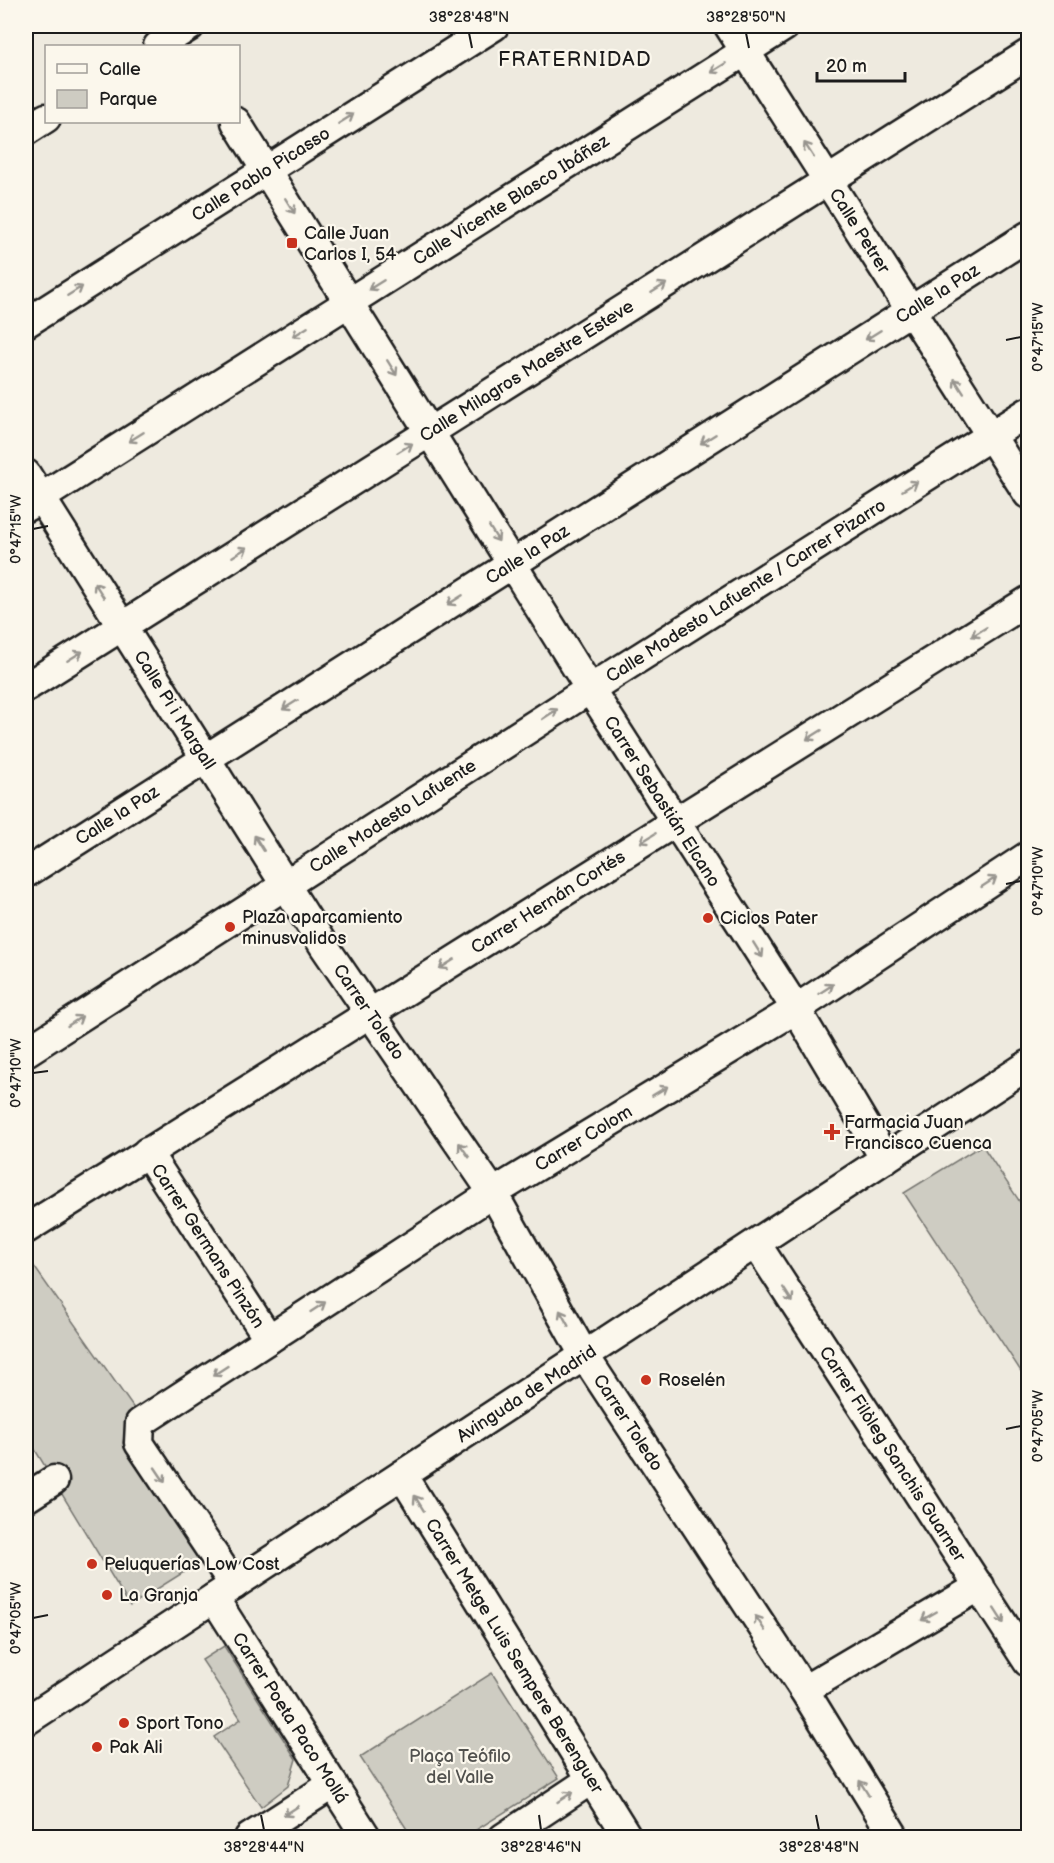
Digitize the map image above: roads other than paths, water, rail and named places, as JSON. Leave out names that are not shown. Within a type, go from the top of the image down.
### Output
[{"type":"street","name":"Calle Pablo Picasso","points":[[26,323],[494,26]]},
{"type":"street","name":"Calle Petrer","points":[[729,26],[1029,494]]},
{"type":"street","name":"Calle Vicente Blasco Ibáñez","points":[[33,502],[785,26]]},
{"type":"street","name":"Calle Milagros Maestre Esteve","points":[[26,687],[1029,54]]},
{"type":"street","points":[[26,131],[45,119]]},
{"type":"street","name":"Carrer Sebastián Elcano","points":[[237,123],[350,301],[590,689],[796,1009],[885,1159]]},
{"type":"street","name":"Calle la Paz","points":[[26,873],[1029,236]]},
{"type":"street","points":[[990,435],[1029,412]]},
{"type":"street","name":"Calle Modesto Lafuente / Carrer Pizarro","points":[[501,746],[990,435]]},
{"type":"street","name":"Calle Pi i Margall","points":[[26,474],[33,502],[122,626],[324,946]]},
{"type":"street","name":"Carrer Hernán Cortés","points":[[26,1229],[1029,600]]},
{"type":"street","name":"Calle Modesto Lafuente","points":[[26,1053],[501,746]]},
{"type":"street","name":"Carrer Colom","points":[[140,1423],[493,1193],[796,1009],[1029,856]]},
{"type":"street","name":"Carrer Toledo","points":[[324,946],[368,1014],[493,1193],[584,1354],[804,1690],[895,1838]]},
{"type":"street","name":"Avinguda de Madrid","points":[[26,1721],[1029,1065]]},
{"type":"street","name":"Carrer Germans Pinzón","points":[[147,1152],[269,1339]]},
{"type":"street","name":"Carrer Filòleg Sanchis Guarner","points":[[757,1245],[1029,1662]]},
{"type":"street","name":"Carrer Poeta Paco Mollá","points":[[140,1423],[139,1443],[333,1784],[367,1838]]},
{"type":"street","name":"Carrer Metge Luis Sempere Berenguer","points":[[402,1475],[628,1838]]},
{"type":"street","points":[[26,1498],[54,1480]]},
{"type":"street","points":[[804,1690],[980,1586]]},
{"type":"street","points":[[503,1838],[592,1779]]},
{"type":"street","points":[[249,1838],[333,1784]]},
{"type":"place","name":"Calle Juan Carlos I, 54","points":[[292,243]]},
{"type":"place","name":"Ciclos Pater","points":[[708,918]]},
{"type":"place","name":"Plaza aparcamiento minusvalidos","points":[[230,927]]},
{"type":"place","name":"Farmacia Juan Francisco Cuenca","points":[[832,1132]]},
{"type":"place","name":"Roselén","points":[[646,1380]]},
{"type":"place","name":"Peluquerías Low Cost","points":[[92,1564]]},
{"type":"place","name":"La Granja","points":[[107,1595]]},
{"type":"place","name":"Sport Tono","points":[[124,1723]]},
{"type":"place","name":"Pak Ali","points":[[97,1747]]},
{"type":"district","name":"FRATERNIDAD","points":[[575,60]]},
{"type":"park label","name":"Plaça Teófilo del Valle","points":[[460,1766]]}]
